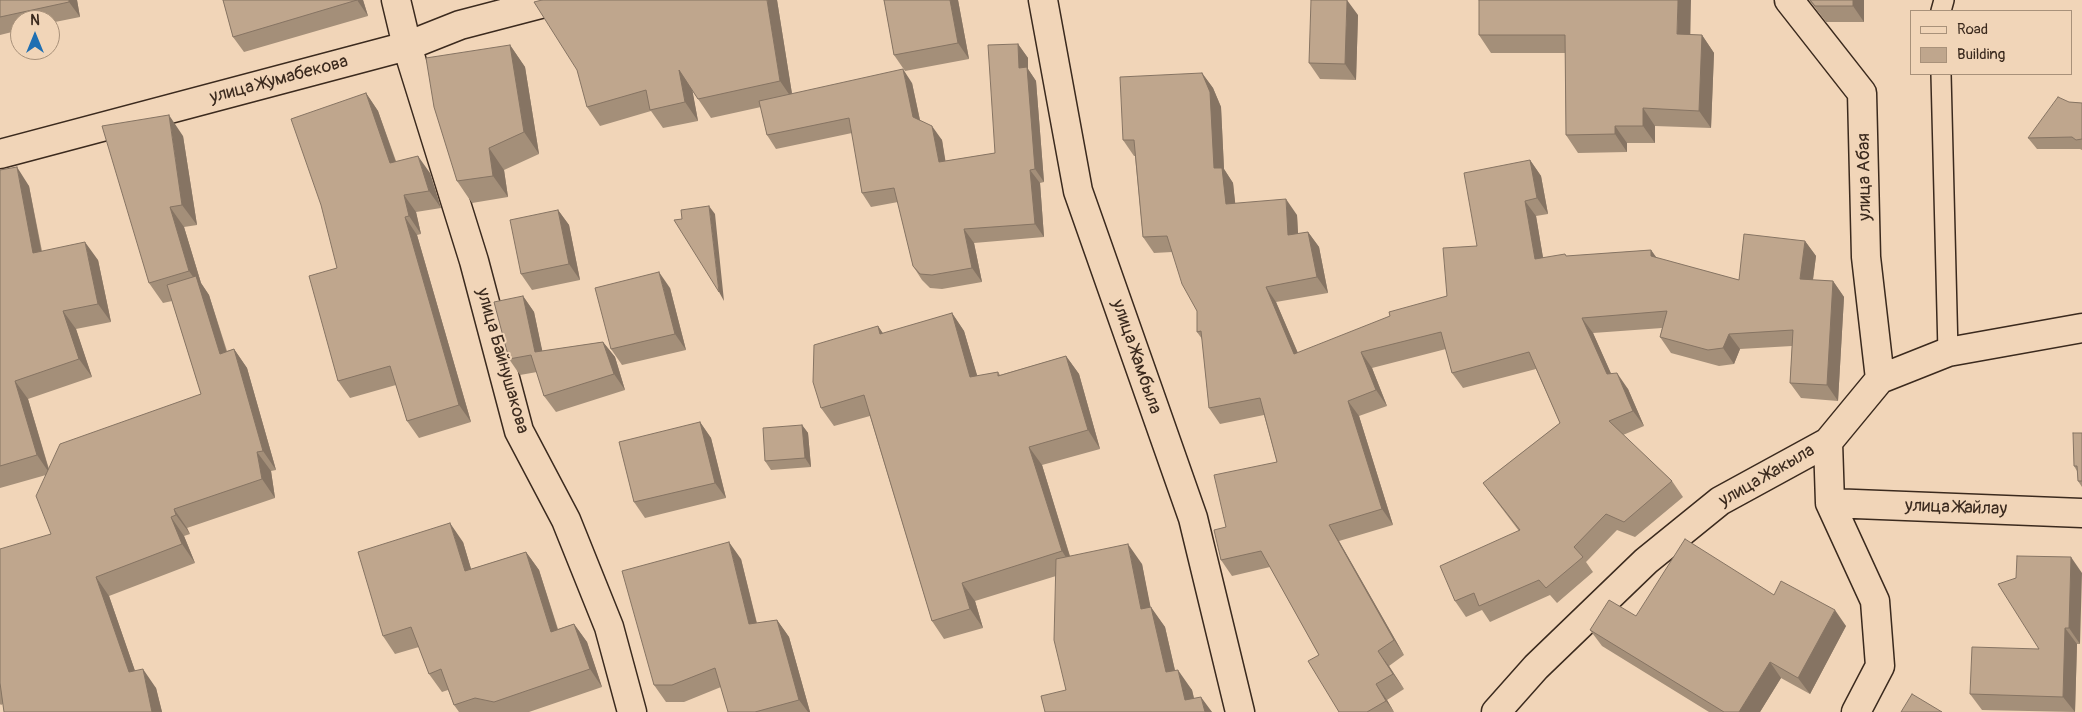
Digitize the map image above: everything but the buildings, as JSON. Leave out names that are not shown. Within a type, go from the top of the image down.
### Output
[{"type":"street","name":"улица Байнушакова","points":[[396,0],[407,46],[474,261],[519,430],[570,529],[609,627],[632,712]]},
{"type":"street","name":"улица Жумабекова","points":[[0,154],[407,46],[460,25],[556,0]]},
{"type":"street","name":"улица Жамбыла","points":[[1043,0],[1078,191],[1193,518],[1240,712]]},
{"type":"street","name":"улица Абая","points":[[1789,0],[1862,93],[1866,257],[1880,379]]},
{"type":"street","name":"улица Жакыла","points":[[1496,712],[1536,667],[1639,568],[1712,507],[1828,442],[1880,379],[1948,352],[2082,328]]},
{"type":"street","points":[[1828,442],[1830,503],[1875,601],[1880,666],[1856,712]]},
{"type":"street","name":"улица Жайлау","points":[[1830,503],[2082,513]]},
{"type":"lane","points":[[1941,75],[1948,352]]}]
